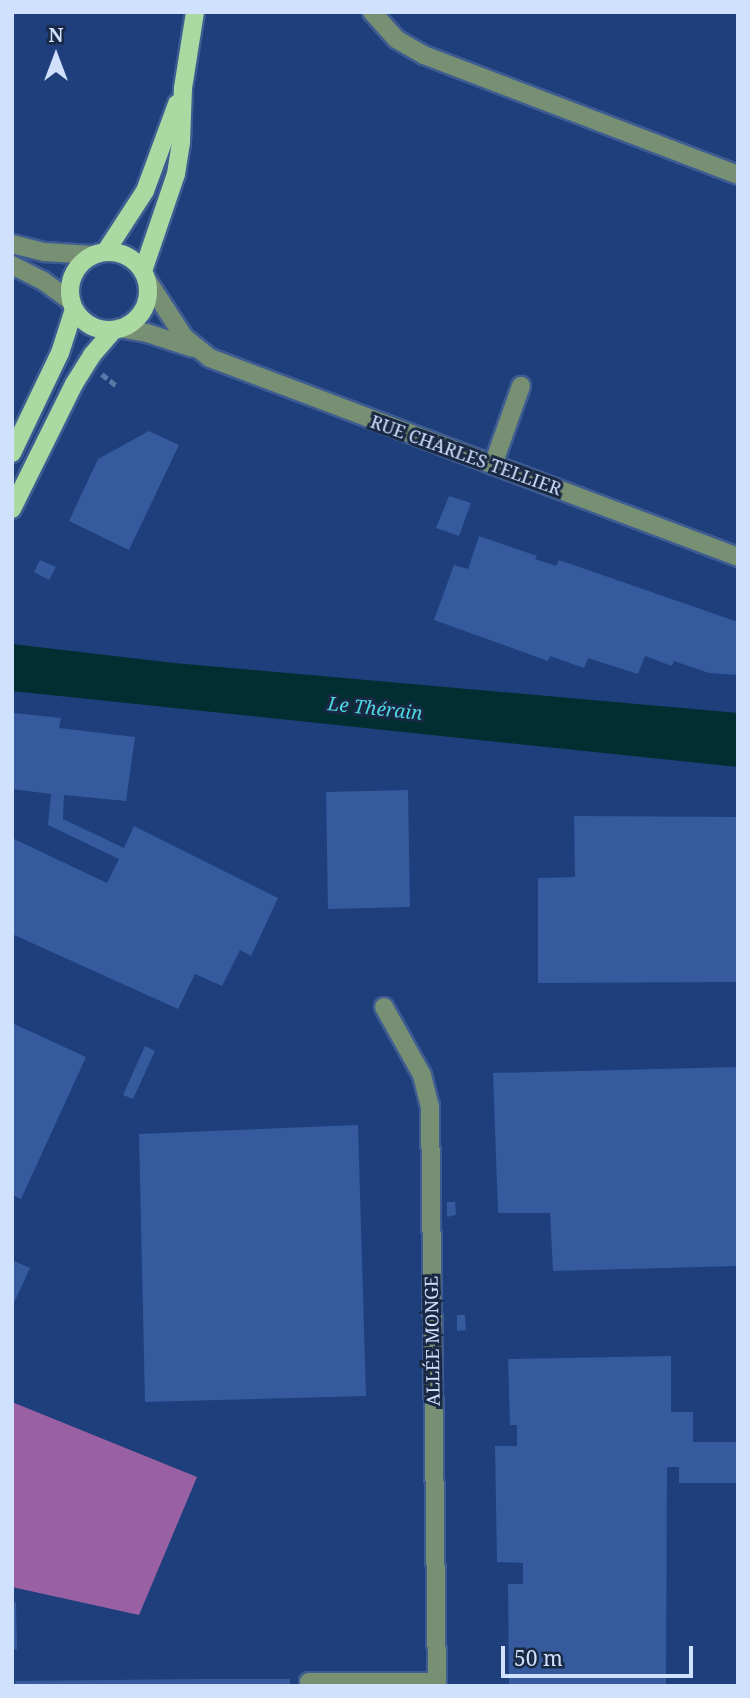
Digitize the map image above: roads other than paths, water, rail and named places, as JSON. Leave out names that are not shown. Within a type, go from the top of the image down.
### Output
[{"type":"main road","points":[[12,509],[74,384],[92,355],[116,329],[133,322],[143,310],[148,296],[145,276],[172,191],[181,142],[183,88],[195,12]]},
{"type":"main road","points":[[12,453],[60,353],[73,305],[70,286],[74,272],[99,253],[145,191],[183,88]]},
{"type":"main road","points":[[99,253],[130,257],[145,276]]},
{"type":"main road","points":[[73,305],[93,327],[116,329]]},
{"type":"street","points":[[372,12],[396,39],[424,55],[738,175]]},
{"type":"street","points":[[12,243],[45,252],[99,253]]},
{"type":"street","points":[[12,265],[35,276],[73,305]]},
{"type":"street","name":"RUE CHARLES TELLIER","points":[[145,276],[184,337],[197,349]]},
{"type":"street","name":"RUE CHARLES TELLIER","points":[[116,329],[147,333],[197,349],[235,369],[738,557]]},
{"type":"street","points":[[493,464],[521,386]]},
{"type":"street","name":"ALLÉE MONGE","points":[[384,1007],[422,1075],[429,1096],[436,1684]]},
{"type":"street","points":[[309,1686],[309,1682],[436,1684]]},
{"type":"water","name":"Le Thérain","points":[[12,644],[174,663],[738,713],[738,767],[12,691]]}]
